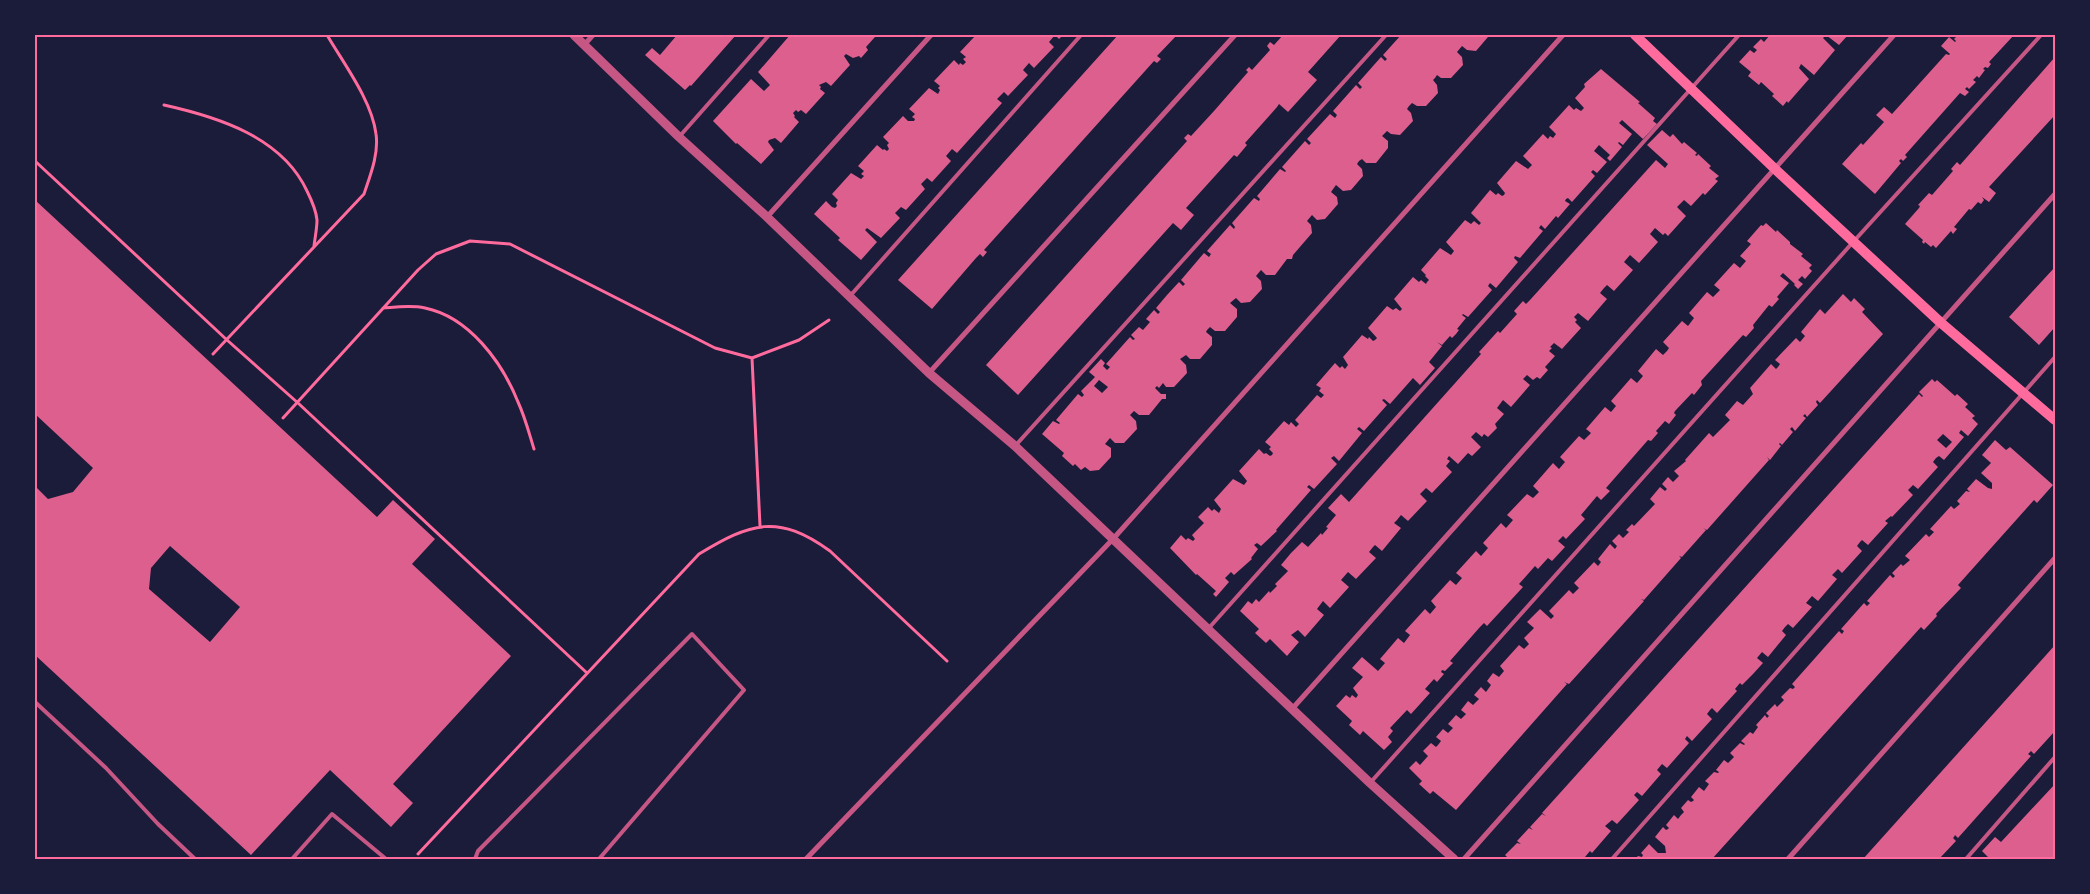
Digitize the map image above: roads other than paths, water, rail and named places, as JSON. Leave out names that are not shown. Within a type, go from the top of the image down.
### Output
[{"type":"main road","points":[[1635,35],[1775,169],[1940,322],[2055,420]]},
{"type":"street","points":[[574,35],[679,137],[768,217],[929,373],[1015,446],[1370,783],[1454,859]]},
{"type":"street","points":[[585,44],[593,35]]},
{"type":"street","points":[[768,217],[931,35]]},
{"type":"street","points":[[929,373],[1235,35]]},
{"type":"street","points":[[806,859],[1113,539],[1563,35]]},
{"type":"street","points":[[1292,709],[1894,35]]},
{"type":"street","points":[[1464,859],[2055,194]]},
{"type":"street","points":[[1788,859],[2055,558]]},
{"type":"lane","points":[[679,137],[769,35]]},
{"type":"lane","points":[[850,296],[1081,35]]},
{"type":"lane","points":[[1015,446],[1386,35]]},
{"type":"lane","points":[[1208,629],[1739,35]]},
{"type":"lane","points":[[1370,783],[1854,241],[2041,35]]},
{"type":"lane","points":[[1612,859],[2055,357]]},
{"type":"lane","points":[[475,859],[478,851],[692,634],[744,690],[599,859]]},
{"type":"lane","points":[[35,702],[106,768],[158,824],[195,859]]},
{"type":"lane","points":[[1966,859],[2055,757]]},
{"type":"lane","points":[[292,859],[332,814],[386,859]]}]
